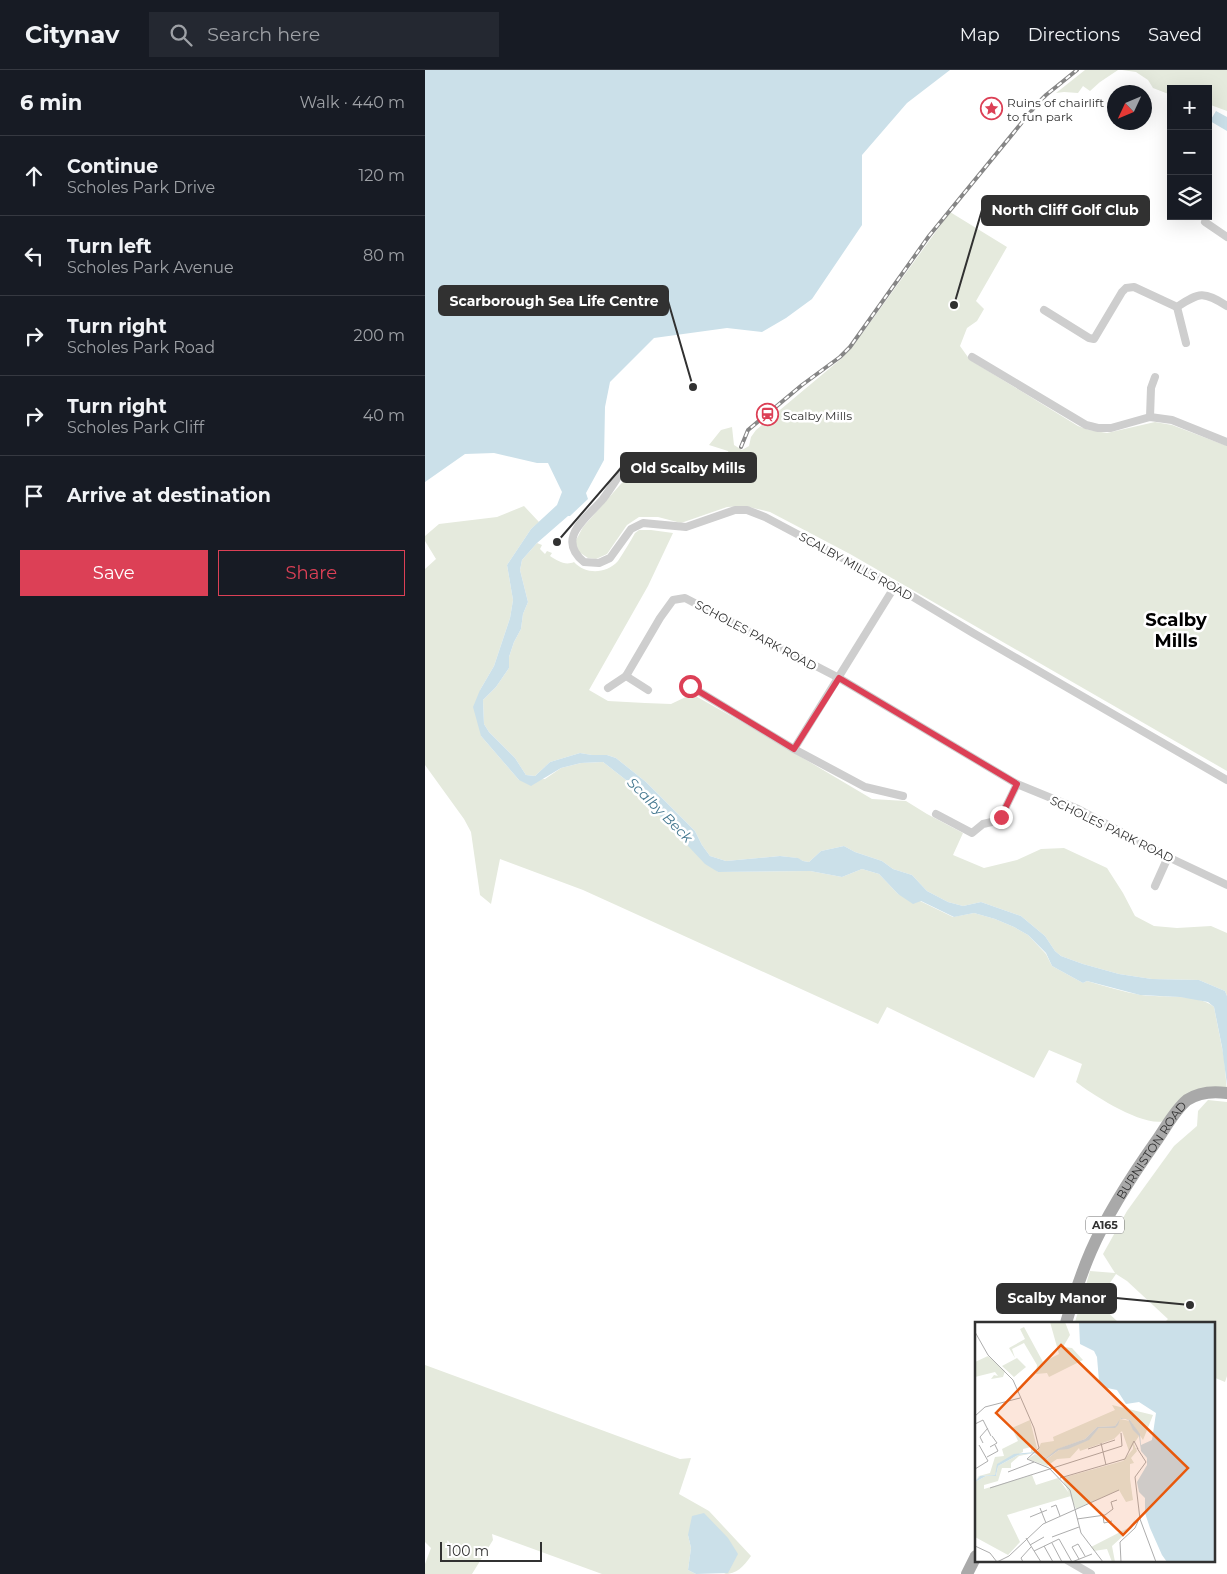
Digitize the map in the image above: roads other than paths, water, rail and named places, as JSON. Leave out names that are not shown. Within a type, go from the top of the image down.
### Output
[{"type":"main road","name":"BURNISTON ROAD","points":[[1065,1322],[1092,1250],[1141,1164],[1181,1106],[1188,1099],[1204,1093],[1223,1093]]},
{"type":"main road","points":[[967,1574],[975,1558]]},
{"type":"street","points":[[1205,222],[1227,237]]},
{"type":"street","points":[[1044,310],[1089,338],[1094,339],[1126,288],[1134,287],[1177,307]]},
{"type":"street","points":[[1177,307],[1195,296],[1203,295],[1211,297],[1227,306]]},
{"type":"street","points":[[1177,307],[1186,343]]},
{"type":"street","points":[[972,357],[1086,425],[1098,428],[1111,428],[1150,417],[1172,420],[1227,442]]},
{"type":"street","points":[[1150,417],[1151,388],[1155,377]]},
{"type":"street","name":"SCALBY MILLS ROAD","points":[[627,463],[603,498],[578,525],[572,536],[573,550],[584,562],[599,563],[610,558],[624,536],[637,525],[643,523],[686,527],[735,510],[747,510],[765,517],[895,586],[1227,780]]},
{"type":"street","points":[[794,749],[895,586]]},
{"type":"street","name":"SCHOLES PARK ROAD","points":[[608,688],[626,676],[660,618],[673,600],[685,598],[839,678],[1017,784],[1078,809],[1227,885]]},
{"type":"street","points":[[626,676],[647,690]]},
{"type":"street","points":[[690,686],[794,749],[865,787],[903,796]]},
{"type":"street","points":[[936,814],[971,833],[983,824],[996,821],[1001,817],[1017,784]]},
{"type":"street","points":[[1155,886],[1169,857]]},
{"type":"street","points":[[1070,1562],[1091,1574]]},
{"type":"water","name":"Scalby Beck","points":[[425,70],[950,70],[907,103],[862,155],[862,225],[812,299],[786,318],[762,332],[727,328],[654,338],[610,382],[605,407],[604,460],[586,493],[588,499],[537,543],[522,560],[520,570],[528,602],[523,614],[521,629],[509,657],[509,668],[496,687],[483,700],[484,724],[489,732],[515,758],[526,775],[535,776],[550,762],[580,753],[607,755],[616,758],[646,782],[695,831],[710,856],[726,861],[780,856],[798,858],[809,862],[821,851],[844,846],[855,852],[882,861],[893,869],[912,875],[927,891],[948,902],[963,906],[981,902],[1021,916],[1045,936],[1055,951],[1061,956],[1119,974],[1152,979],[1199,980],[1225,991],[1227,996],[1227,1085],[1214,1007],[1208,1002],[1180,997],[1140,995],[1087,981],[1083,983],[1052,966],[1046,953],[1028,935],[1014,927],[974,913],[954,917],[921,901],[913,904],[898,894],[879,874],[862,869],[842,877],[810,871],[718,872],[705,864],[626,780],[603,762],[581,763],[561,768],[531,786],[519,780],[481,736],[473,707],[480,690],[494,666],[510,618],[513,600],[507,565],[531,529],[557,505],[562,492],[548,463],[537,463],[494,453],[465,454],[425,482]]},
{"type":"water","points":[[1216,111],[1227,117],[1227,131],[1212,122],[1212,118]]},
{"type":"water","points":[[704,1513],[728,1538],[738,1554],[728,1573],[696,1574],[688,1570],[691,1548],[688,1535],[692,1516]]},
{"type":"railway","points":[[741,447],[748,430],[850,347],[929,236],[1037,104],[1077,70]]},
{"type":"place","name":"Ruins of chairlift to fun park","points":[[991,109]]},
{"type":"place","name":"North Cliff Golf Club","points":[[954,305]]},
{"type":"place","name":"Scarborough Sea Life Centre","points":[[693,387]]},
{"type":"place","name":"Scalby Mills","points":[[767,415]]},
{"type":"place","name":"Old Scalby Mills","points":[[557,542]]},
{"type":"place","name":"Scalby Manor","points":[[1190,1305]]},
{"type":"district","name":"Scalby Mills","points":[[1176,630]]}]
